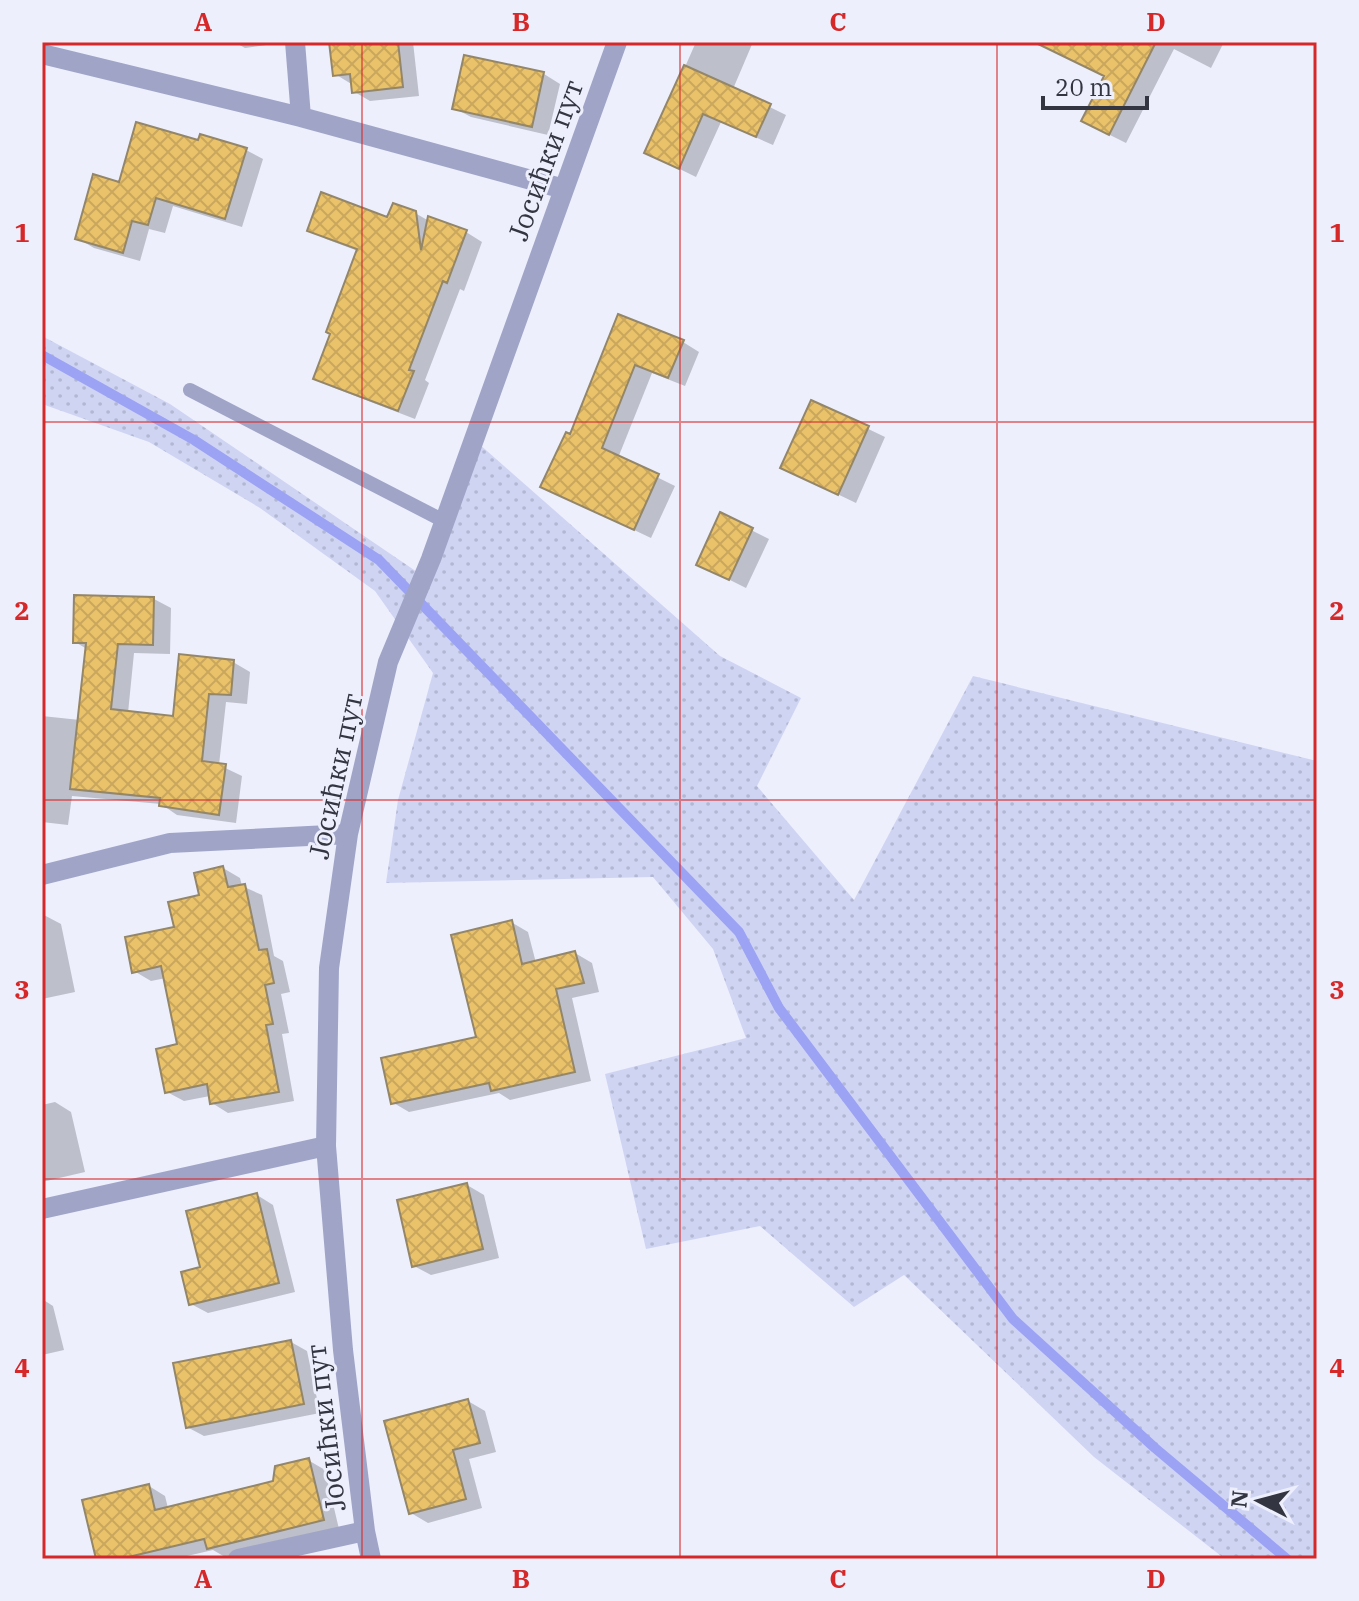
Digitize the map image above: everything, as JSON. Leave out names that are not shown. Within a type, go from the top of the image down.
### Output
[{"type":"street","points":[[295,42],[301,117]]},
{"type":"street","name":"Јосићки пут","points":[[371,1559],[343,1350],[326,1146],[329,968],[348,834],[388,662],[444,521],[617,42]]},
{"type":"street","points":[[42,54],[301,117],[564,189]]},
{"type":"street","points":[[42,875],[170,843],[348,834]]},
{"type":"street","points":[[42,1209],[326,1146]]},
{"type":"street","points":[[238,1559],[365,1531]]},
{"type":"lane","points":[[190,390],[444,521]]},
{"type":"shaded area","points":[[42,336],[170,404],[420,574],[470,436],[720,656],[801,698],[757,786],[854,900],[973,676],[1317,761],[1317,1559],[1225,1559],[1094,1457],[904,1275],[854,1307],[760,1226],[646,1249],[605,1074],[746,1038],[713,949],[653,877],[386,883],[398,800],[433,673],[375,591],[260,508],[149,442],[42,404]]},
{"type":"building","points":[[329,42],[398,42],[403,87],[352,93],[350,74],[333,76]]},
{"type":"building","points":[[1034,42],[1156,42],[1109,135],[1081,121],[1104,76]]},
{"type":"building","points":[[464,55],[544,72],[532,127],[452,109]]},
{"type":"building","points":[[684,65],[771,104],[756,137],[703,114],[679,169],[644,153]]},
{"type":"building","points":[[136,122],[198,140],[200,134],[247,148],[225,219],[156,198],[148,225],[132,221],[123,253],[75,239],[93,174],[119,182]]},
{"type":"building","points":[[321,192],[387,217],[393,203],[416,211],[421,250],[428,216],[467,230],[447,283],[443,281],[409,370],[414,371],[398,411],[313,379],[330,334],[326,332],[357,249],[307,231]]},
{"type":"building","points":[[618,314],[684,340],[668,378],[635,365],[602,448],[659,474],[634,530],[540,487],[566,432],[570,434]]},
{"type":"building","points":[[811,400],[869,426],[838,495],[780,468]]},
{"type":"building","points":[[720,512],[753,528],[729,580],[696,565]]},
{"type":"building","points":[[74,595],[154,597],[153,645],[118,644],[111,709],[173,716],[179,654],[234,660],[231,695],[209,694],[202,761],[226,764],[219,815],[159,806],[160,798],[70,789],[86,643],[73,643]]},
{"type":"building","points":[[223,866],[228,887],[245,884],[259,950],[267,949],[274,983],[265,985],[273,1024],[266,1025],[279,1092],[210,1104],[207,1084],[165,1093],[156,1049],[177,1044],[161,966],[132,973],[125,937],[174,927],[168,902],[199,895],[194,873]]},
{"type":"building","points":[[512,920],[522,964],[575,951],[584,983],[556,989],[575,1072],[491,1091],[489,1083],[391,1104],[381,1058],[476,1037],[451,935]]},
{"type":"building","points":[[467,1183],[483,1249],[412,1267],[397,1200]]},
{"type":"building","points":[[257,1193],[279,1283],[189,1305],[181,1272],[200,1267],[186,1211]]},
{"type":"building","points":[[291,1340],[304,1404],[186,1428],[173,1363]]},
{"type":"building","points":[[468,1399],[480,1443],[453,1450],[466,1499],[409,1514],[384,1421]]},
{"type":"building","points":[[309,1458],[324,1520],[207,1549],[204,1539],[120,1559],[96,1559],[82,1500],[149,1484],[155,1510],[273,1481],[275,1466]]},
{"type":"waterway","points":[[42,355],[194,440],[379,560],[739,932],[779,1008],[1013,1319],[1155,1448],[1287,1559]]}]
